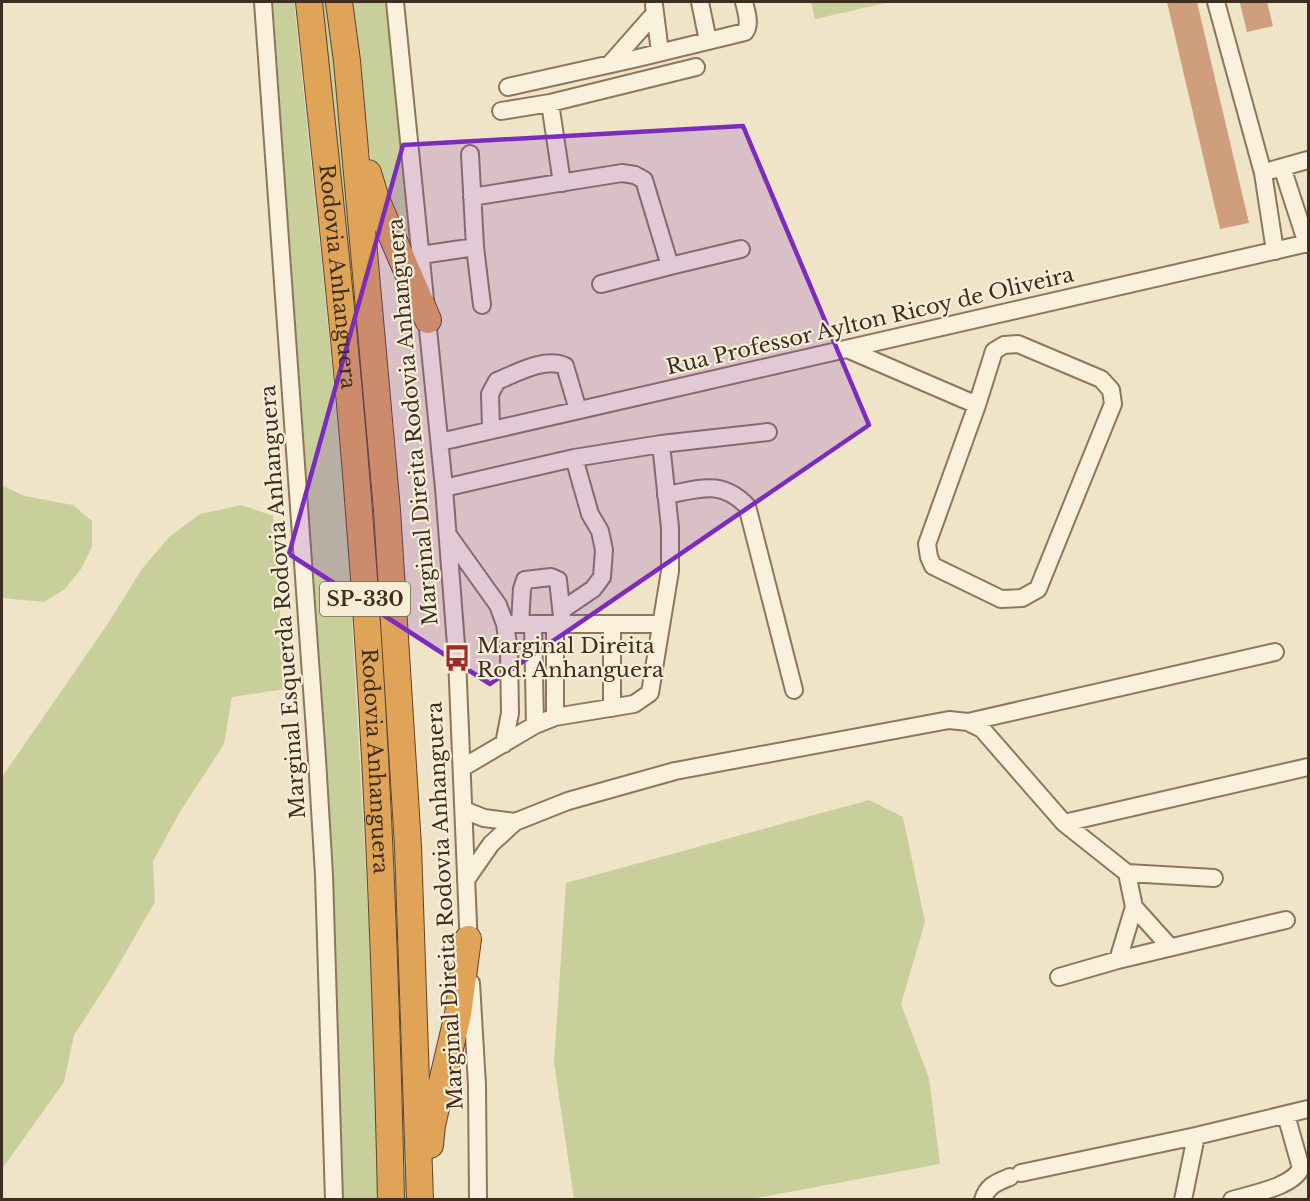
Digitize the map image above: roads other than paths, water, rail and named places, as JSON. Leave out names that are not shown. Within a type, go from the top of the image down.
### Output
[{"type":"highway","name":"Rodovia Anhanguera","points":[[309,2],[336,247],[363,561],[377,796],[389,1075],[391,1200]]},
{"type":"highway","name":"Rodovia Anhanguera","points":[[339,2],[347,61],[390,557],[408,846],[422,1200]]},
{"type":"highway","points":[[347,61],[376,199],[428,320]]},
{"type":"highway","points":[[422,1200],[432,1125],[458,1014],[468,939]]},
{"type":"street","name":"Marginal Esquerda Rodovia Anhanguera","points":[[263,2],[324,875],[333,1200]]},
{"type":"street","name":"Marginal Direita Rodovia Anhanguera","points":[[395,2],[448,534],[477,1085],[478,1200]]},
{"type":"street","points":[[700,2],[708,41]]},
{"type":"street","points":[[508,87],[745,32],[748,22],[744,2]]},
{"type":"street","points":[[1216,2],[1263,173],[1275,251]]},
{"type":"street","points":[[654,7],[660,52]]},
{"type":"street","points":[[610,64],[654,7]]},
{"type":"street","points":[[501,111],[550,103],[696,67]]},
{"type":"street","points":[[550,103],[562,183]]},
{"type":"street","points":[[470,154],[482,305]]},
{"type":"street","points":[[1263,173],[1308,160]]},
{"type":"street","points":[[1282,167],[1308,244]]},
{"type":"street","points":[[472,197],[622,173],[635,175],[644,180],[670,266]]},
{"type":"street","name":"Rua Professor Aylton Ricoy de Oliveira","points":[[440,442],[1308,244]]},
{"type":"street","points":[[421,255],[476,247]]},
{"type":"street","points":[[601,284],[741,249]]},
{"type":"street","points":[[1018,344],[1101,379],[1110,390],[1113,405],[1038,589],[1022,598],[1001,599],[933,566],[929,557],[927,544],[977,405],[994,351],[1004,345],[1018,344]]},
{"type":"street","points":[[847,349],[977,405]]},
{"type":"street","points":[[491,430],[490,394],[497,381],[545,363],[565,366],[578,410]]},
{"type":"street","points":[[444,488],[574,458],[661,444],[768,432]]},
{"type":"street","points":[[462,768],[535,725],[555,717],[634,704],[650,693],[670,571],[670,528],[661,444]]},
{"type":"street","points":[[560,620],[593,590],[602,577],[604,550],[600,531],[590,514],[574,458]]},
{"type":"street","points":[[666,495],[707,488],[724,490],[736,495],[747,506],[794,690]]},
{"type":"street","points":[[448,534],[498,605],[519,624],[560,620],[612,624],[662,624]]},
{"type":"street","points":[[535,725],[519,624],[525,580],[551,577],[558,580],[560,620],[555,717]]},
{"type":"street","points":[[504,744],[510,713],[509,651],[519,624]]},
{"type":"street","points":[[612,624],[612,708]]},
{"type":"street","points":[[466,880],[491,844],[515,822],[568,801],[675,771],[949,720],[968,722],[1275,652]]},
{"type":"street","points":[[968,722],[982,729],[1064,824],[1127,873],[1214,878]]},
{"type":"street","points":[[1064,824],[1308,768]]},
{"type":"street","points":[[464,810],[484,818],[515,822]]},
{"type":"street","points":[[1118,960],[1134,908],[1127,873]]},
{"type":"street","points":[[1134,908],[1170,947]]},
{"type":"street","points":[[1059,977],[1118,960],[1286,920]]},
{"type":"street","points":[[983,1200],[987,1189],[993,1184],[1016,1175],[1308,1109]]},
{"type":"street","points":[[1232,1200],[1287,1182],[1298,1175],[1301,1168],[1286,1115]]},
{"type":"street","points":[[1183,1200],[1196,1136]]},
{"type":"place","name":"Marginal Direita Rod. Anhanguera","points":[[457,658]]}]
